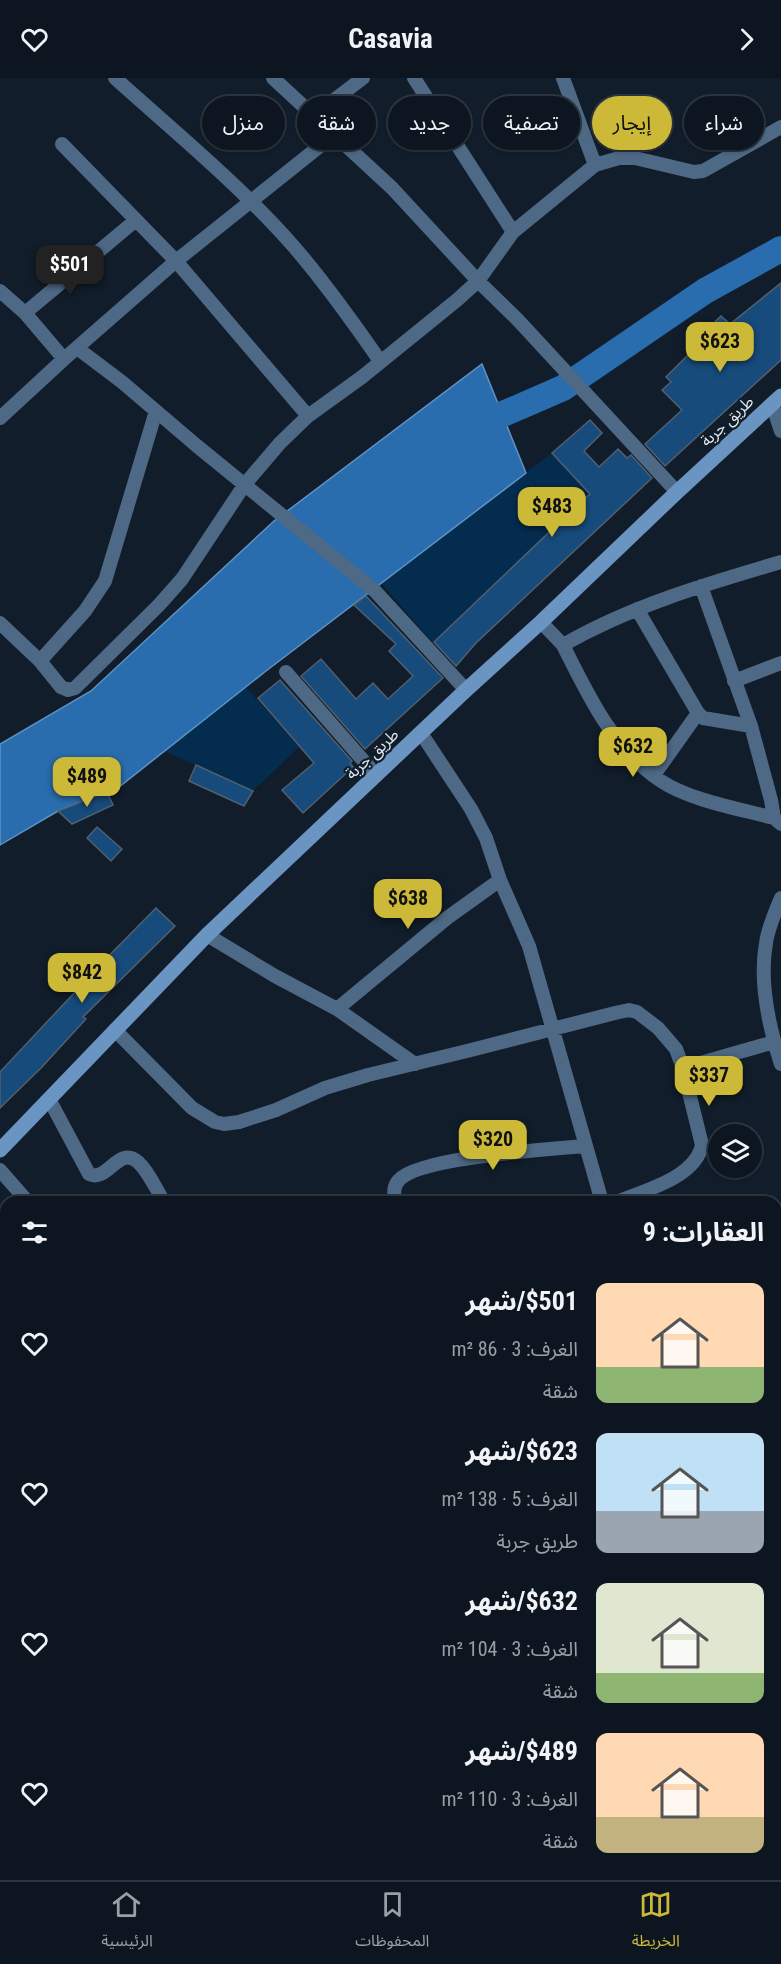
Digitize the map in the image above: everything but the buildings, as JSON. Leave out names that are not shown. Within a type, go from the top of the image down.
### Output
[{"type":"main road","name":"طريق جربة","points":[[0,1150],[207,934],[777,400]]},
{"type":"street","points":[[115,78],[252,202],[321,279],[380,361]]},
{"type":"street","points":[[273,78],[297,101]]},
{"type":"street","points":[[339,96],[363,78]]},
{"type":"street","points":[[414,78],[513,232]]},
{"type":"street","points":[[563,78],[595,165]]},
{"type":"street","points":[[0,623],[40,661],[62,687],[68,690],[75,688],[159,605],[182,579],[245,484],[280,443],[308,416],[362,377],[457,300],[478,281],[513,232],[595,165],[619,158],[635,158],[694,172],[703,171],[781,127]]},
{"type":"street","points":[[62,144],[176,261],[308,416]]},
{"type":"street","points":[[2,412],[176,261],[315,150]]},
{"type":"street","points":[[351,150],[392,188],[478,281],[525,327],[677,492]]},
{"type":"street","points":[[25,313],[136,220]]},
{"type":"street","points":[[0,291],[25,313],[64,359]]},
{"type":"street","points":[[77,348],[375,591],[466,690]]},
{"type":"street","points":[[777,400],[781,431]]},
{"type":"street","points":[[40,661],[85,611],[105,581],[156,411]]},
{"type":"street","points":[[563,645],[591,628],[637,609],[701,586],[781,562]]},
{"type":"street","points":[[701,586],[751,726],[778,821]]},
{"type":"street","points":[[637,609],[698,713],[709,720],[751,726]]},
{"type":"street","points":[[542,622],[563,645],[607,726],[626,750],[661,781],[690,795],[778,821]]},
{"type":"street","points":[[734,681],[781,663]]},
{"type":"street","points":[[286,672],[376,775]]},
{"type":"street","points":[[654,775],[698,713]]},
{"type":"street","points":[[421,733],[471,809],[486,838],[529,946],[600,1196]]},
{"type":"street","points":[[337,1009],[447,918],[501,880]]},
{"type":"street","points":[[781,898],[765,945],[765,983],[776,1025],[774,1042],[781,1064]]},
{"type":"street","points":[[207,934],[275,976],[337,1009],[416,1064]]},
{"type":"street","points":[[115,1030],[192,1108],[206,1118],[224,1124],[239,1122],[276,1110],[325,1088],[368,1075],[615,1012],[629,1010],[637,1012],[647,1018],[676,1049],[683,1068],[702,1146],[700,1156],[692,1166],[679,1175],[631,1196]]},
{"type":"street","points":[[683,1068],[774,1042]]},
{"type":"street","points":[[49,1099],[89,1174],[98,1176],[118,1160],[126,1157],[132,1158],[143,1168],[160,1196]]},
{"type":"street","points":[[394,1196],[394,1187],[399,1179],[411,1171],[480,1157],[586,1146]]},
{"type":"street","points":[[0,1170],[23,1196]]},
{"type":"shaded area","points":[[482,364],[526,473],[266,671],[119,787],[58,811],[0,845],[0,744],[91,691],[274,521]]},
{"type":"shaded area","points":[[552,453],[591,493],[433,643],[381,583]]},
{"type":"shaded area","points":[[246,687],[299,747],[253,791],[164,751]]},
{"type":"waterway","points":[[473,432],[496,417],[563,388],[705,291],[781,249]]}]
